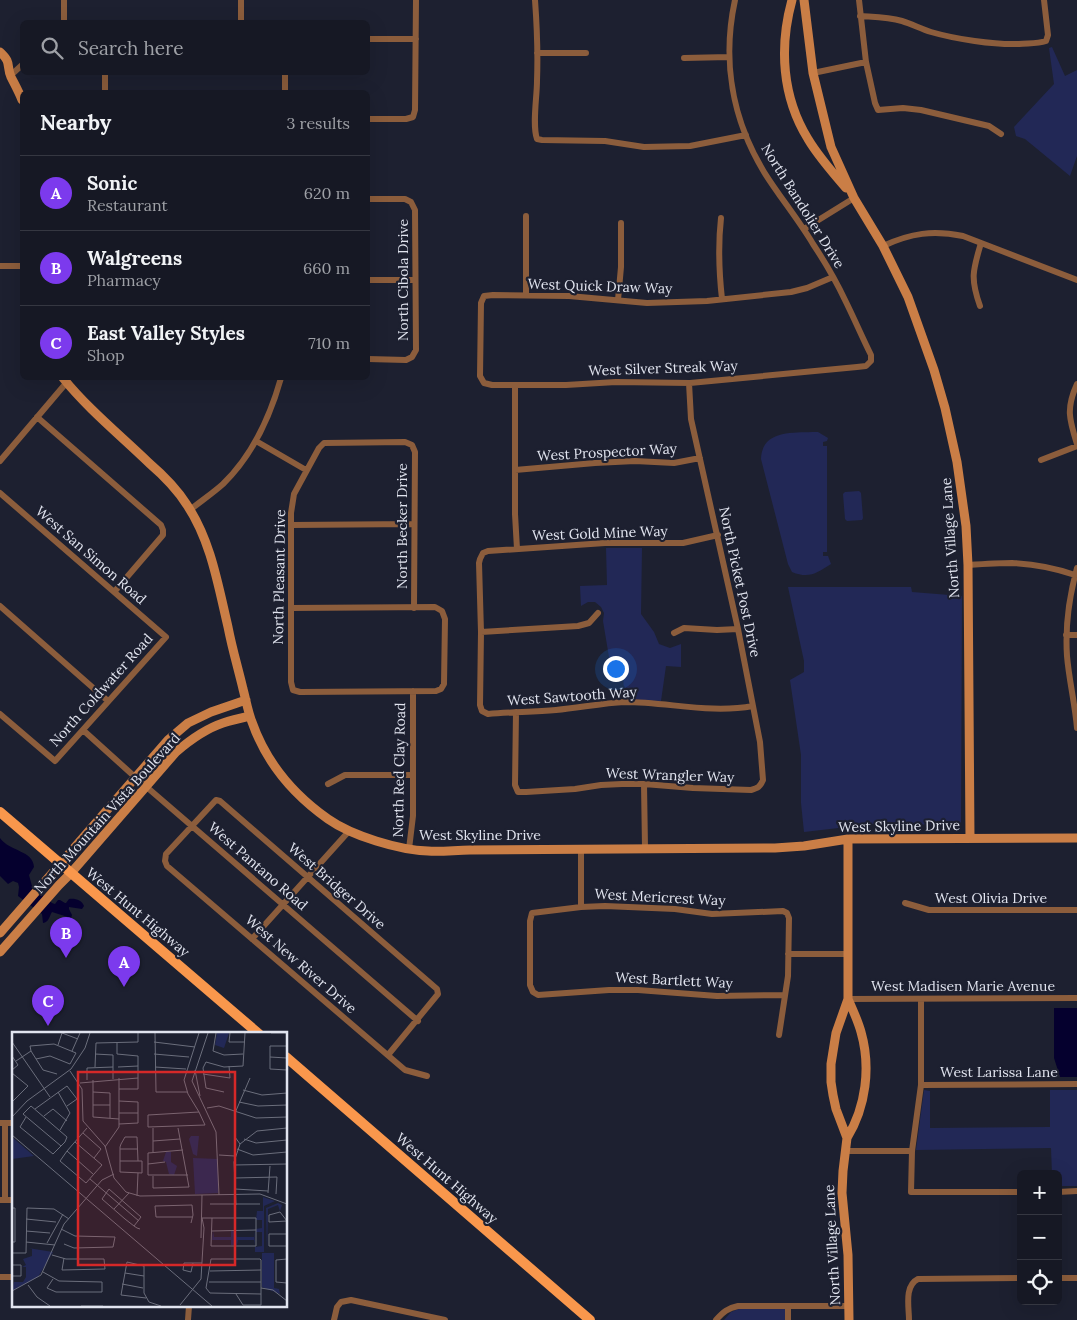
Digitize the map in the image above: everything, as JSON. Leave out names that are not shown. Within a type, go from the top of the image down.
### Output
[{"type":"main road","name":"West Hunt Highway","points":[[0,812],[257,1032]]},
{"type":"main road","name":"West Hunt Highway","points":[[288,1059],[590,1320]]},
{"type":"street","points":[[64,0],[64,20]]},
{"type":"street","points":[[241,0],[241,20]]},
{"type":"street","points":[[370,119],[406,119],[413,117],[416,110],[416,0]]},
{"type":"street","points":[[535,0],[538,82],[535,134],[537,139],[604,141],[644,147],[673,147],[690,146],[746,135]]},
{"type":"street","name":"North Bandolier Drive","points":[[735,0],[731,18],[729,58],[736,103],[746,135],[762,169],[804,229],[833,277],[871,355],[871,361]]},
{"type":"street","name":"North Village Lane","points":[[792,0],[785,31],[784,54],[786,76],[793,108],[808,140],[854,198]]},
{"type":"street","name":"North Village Lane","points":[[804,0],[813,73],[831,147],[854,198],[883,246],[908,296],[934,370],[957,462],[962,494],[968,565],[970,838]]},
{"type":"street","points":[[859,0],[866,62],[878,110],[903,108],[921,110],[989,126],[1001,134]]},
{"type":"street","points":[[860,16],[902,21],[949,36],[1013,44],[1040,43],[1046,41],[1048,35],[1044,0]]},
{"type":"street","points":[[370,39],[416,38]]},
{"type":"street","points":[[0,52],[7,59],[10,76]]},
{"type":"street","points":[[537,53],[586,53]]},
{"type":"street","points":[[684,58],[729,58]]},
{"type":"street","points":[[813,73],[866,62]]},
{"type":"street","points":[[10,76],[20,67]]},
{"type":"street","points":[[0,68],[10,76],[20,94]]},
{"type":"street","points":[[105,75],[105,90]]},
{"type":"street","points":[[284,90],[285,75]]},
{"type":"street","points":[[804,229],[854,198]]},
{"type":"street","name":"North Cibola Drive","points":[[370,199],[405,199],[411,202],[415,210],[416,280],[416,350],[412,357],[406,360],[370,359]]},
{"type":"street","points":[[526,216],[526,295]]},
{"type":"street","points":[[721,218],[719,267],[722,299]]},
{"type":"street","points":[[618,300],[621,267],[621,223]]},
{"type":"street","points":[[883,246],[912,235],[946,233],[963,236],[1076,277]]},
{"type":"street","points":[[980,306],[974,289],[973,276],[981,243]]},
{"type":"street","points":[[0,266],[20,266]]},
{"type":"street","name":"West Quick Draw Way","points":[[484,383],[480,376],[481,303],[484,296],[570,296],[647,303],[707,301],[791,292],[807,288],[833,277]]},
{"type":"street","points":[[370,280],[416,280]]},
{"type":"street","name":"West Silver Streak Way","points":[[484,383],[566,385],[616,382],[689,383],[866,366],[871,361]]},
{"type":"street","points":[[0,461],[37,418],[65,380]]},
{"type":"street","name":"West Skyline Drive","points":[[65,380],[82,400],[166,478],[187,505],[203,537],[213,564],[250,716],[266,752],[284,780],[308,804],[329,820],[350,830],[397,847],[428,851],[783,848],[848,839],[1077,838]]},
{"type":"street","points":[[190,510],[223,484],[247,456],[270,411],[280,380]]},
{"type":"street","name":"North Picket Post Drive","points":[[689,383],[691,419],[738,628],[760,742],[764,780],[761,786]]},
{"type":"street","points":[[1041,460],[1077,445],[1070,412],[1071,398],[1077,384]]},
{"type":"street","points":[[515,385],[515,514],[517,549]]},
{"type":"street","points":[[37,418],[161,525],[163,535],[115,591]]},
{"type":"street","points":[[256,441],[306,470]]},
{"type":"street","name":"North Pleasant Drive","points":[[412,445],[405,442],[324,442],[306,470],[294,494],[290,513],[290,682],[293,690],[300,692],[413,692]]},
{"type":"street","name":"North Becker Drive","points":[[412,445],[415,452],[414,608]]},
{"type":"street","name":"West Prospector Way","points":[[515,470],[635,461],[674,463],[700,458]]},
{"type":"street","name":"West San Simon Road","points":[[0,493],[166,637]]},
{"type":"street","points":[[290,525],[414,524]]},
{"type":"street","name":"West Gold Mine Way","points":[[481,632],[480,559],[483,553],[488,551],[604,543],[683,543],[718,535]]},
{"type":"street","points":[[968,565],[1030,564],[1076,572],[1070,596],[1066,635],[1077,728]]},
{"type":"street","points":[[0,606],[108,701]]},
{"type":"street","points":[[290,608],[435,607],[442,611],[445,619],[444,684],[436,692],[413,692]]},
{"type":"street","points":[[481,632],[578,626],[588,623],[598,613]]},
{"type":"street","points":[[674,633],[684,628],[717,630],[738,628]]},
{"type":"street","name":"West Sawtooth Way","points":[[481,632],[480,705],[482,711],[488,714],[556,710],[623,702],[652,703],[703,709],[753,706]]},
{"type":"street","points":[[1066,635],[1077,635]]},
{"type":"street","name":"North Coldwater Road","points":[[0,714],[55,761],[166,637]]},
{"type":"street","name":"North Red Clay Road","points":[[409,848],[413,816],[413,692]]},
{"type":"street","name":"North Mountain Vista Boulevard","points":[[0,933],[168,740],[188,722],[210,712],[246,700]]},
{"type":"street","name":"West Wrangler Way","points":[[516,712],[515,785],[518,792],[575,789],[601,785],[644,784],[751,790],[761,786]]},
{"type":"street","name":"North Mountain Vista Boulevard","points":[[0,952],[176,752],[207,729],[224,722],[250,716]]},
{"type":"street","name":"West Pantano Road","points":[[83,730],[418,1021]]},
{"type":"street","points":[[328,784],[345,775],[413,775]]},
{"type":"street","points":[[644,784],[645,848]]},
{"type":"street","name":"West Bridger Drive","points":[[192,825],[216,800],[220,800],[437,990],[438,994],[418,1021]]},
{"type":"street","name":"West New River Drive","points":[[192,825],[166,854],[165,861],[167,866],[405,1070],[427,1076]]},
{"type":"street","points":[[252,939],[350,830]]},
{"type":"street","name":"North Village Lane","points":[[848,839],[848,999],[836,1033],[831,1064],[833,1095],[847,1138],[842,1193],[848,1255],[848,1320]]},
{"type":"street","points":[[581,849],[581,907]]},
{"type":"street","name":"West Olivia Drive","points":[[906,904],[929,910],[1077,910]]},
{"type":"street","name":"West Mericrest Way","points":[[533,992],[530,985],[530,921],[532,914],[581,907],[605,906],[641,906],[712,914],[783,911],[786,912],[789,918],[788,954]]},
{"type":"street","points":[[779,1035],[788,976],[788,954],[849,954]]},
{"type":"street","name":"West Bartlett Way","points":[[533,992],[538,995],[638,990],[717,996],[785,995]]},
{"type":"street","name":"West Madisen Marie Avenue","points":[[848,999],[1077,998]]},
{"type":"street","name":"North Village Lane","points":[[847,1138],[860,1112],[866,1068],[861,1032],[848,999]]},
{"type":"street","points":[[921,1000],[922,1085],[912,1151],[911,1192],[1017,1192]]},
{"type":"street","points":[[388,1055],[418,1021]]},
{"type":"street","name":"West Larissa Lane","points":[[922,1085],[1077,1084]]},
{"type":"street","points":[[2,1123],[2,1200]]},
{"type":"street","points":[[846,1151],[912,1151]]},
{"type":"street","points":[[1062,1192],[1077,1192]]},
{"type":"street","points":[[909,1320],[909,1288],[912,1282],[918,1279],[1017,1278]]},
{"type":"street","points":[[1062,1278],[1077,1278]]},
{"type":"street","points":[[334,1320],[337,1307],[341,1302],[351,1300],[445,1320]]},
{"type":"street","points":[[716,1320],[729,1308],[738,1306],[848,1306]]},
{"type":"street","points":[[788,1306],[788,1320]]},
{"type":"shaded area","points":[[1052,47],[1065,76],[1077,70],[1077,156],[1070,176],[1025,139],[1016,136],[1014,127],[1054,84],[1049,48]]},
{"type":"shaded area","points":[[818,432],[828,438],[827,441],[823,442],[823,446],[827,446],[827,552],[823,552],[823,556],[828,556],[831,564],[813,574],[803,575],[792,572],[788,564],[761,459],[763,450],[772,438],[787,433]]},
{"type":"shaded area","points":[[859,491],[861,493],[863,518],[862,520],[847,521],[845,519],[843,494],[845,492]]},
{"type":"shaded area","points":[[606,548],[642,548],[641,614],[654,632],[659,644],[670,648],[681,644],[681,667],[666,666],[661,701],[624,700],[623,664],[610,663],[603,621],[604,613],[595,602],[588,602],[581,606],[580,586],[607,585]]},
{"type":"shaded area","points":[[788,587],[911,587],[912,592],[962,596],[961,825],[873,824],[804,832],[801,803],[801,755],[790,680],[804,672],[804,661]]},
{"type":"shaded area","points":[[0,838],[4,843],[30,857],[33,861],[34,867],[29,875],[32,886],[52,903],[55,904],[60,900],[66,903],[69,899],[76,899],[83,904],[82,909],[69,907],[72,915],[71,918],[52,912],[48,920],[43,923],[42,914],[18,896],[18,883],[13,881],[8,884],[0,876]]},
{"type":"shaded area","points":[[1054,1008],[1077,1008],[1077,1077],[1060,1077],[1054,1058]]},
{"type":"shaded area","points":[[924,1090],[930,1091],[930,1128],[1050,1127],[1050,1090],[1077,1090],[1077,1186],[1062,1186],[1062,1170],[1052,1170],[1051,1148],[916,1150]]},
{"type":"shaded area","points":[[741,1308],[787,1309],[786,1320],[724,1320],[731,1312]]},
{"type":"place","name":"Walgreens","points":[[66,958]]},
{"type":"place","name":"Sonic","points":[[124,987]]},
{"type":"place","name":"East Valley Styles","points":[[48,1026]]}]
